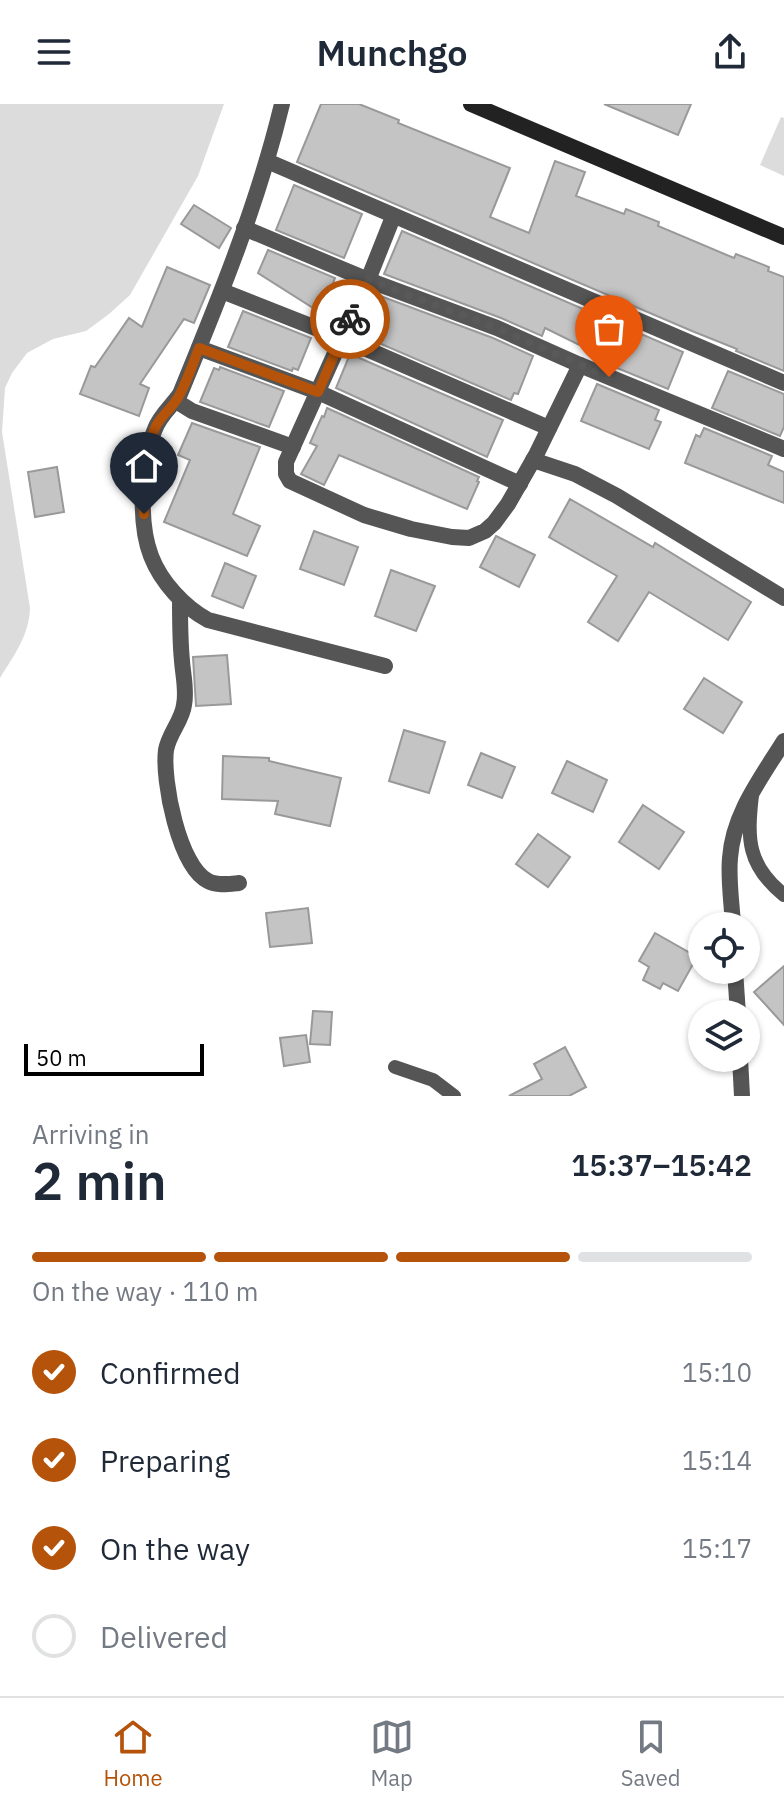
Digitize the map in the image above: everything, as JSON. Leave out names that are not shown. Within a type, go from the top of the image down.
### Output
[{"type":"street","points":[[282,104],[261,183],[222,291],[176,401],[155,429],[144,466],[145,530],[151,557],[180,600],[193,612],[208,620],[385,666]]},
{"type":"street","points":[[471,104],[490,108],[784,237]]},
{"type":"street","points":[[267,161],[784,383]]},
{"type":"street","points":[[393,217],[286,462],[286,474],[290,481],[364,515],[411,529],[469,538],[494,523],[520,484],[580,365]]},
{"type":"street","points":[[244,228],[368,280],[497,328],[784,449]]},
{"type":"street","points":[[222,291],[341,338],[549,428]]},
{"type":"street","points":[[199,348],[318,392],[520,484]]},
{"type":"street","points":[[176,401],[192,411],[293,447]]},
{"type":"street","points":[[533,460],[575,474],[603,489],[784,598]]},
{"type":"street","points":[[180,600],[184,706],[172,732],[165,769],[173,814],[183,849],[207,881],[224,885],[239,883]]},
{"type":"street","points":[[732,912],[730,859],[738,819],[784,741]]},
{"type":"street","points":[[741,1072],[742,1096]]},
{"type":"lane","points":[[752,792],[749,823],[752,856],[772,885],[784,895]]},
{"type":"lane","points":[[395,1067],[433,1080],[454,1096]]},
{"type":"shaded area","points":[[0,104],[224,104],[198,176],[130,295],[86,331],[53,339],[27,353],[5,388],[2,432],[30,608],[24,636],[0,678]]},
{"type":"shaded area","points":[[781,117],[784,118],[784,176],[760,165]]},
{"type":"building","points":[[321,104],[359,104],[510,168],[490,217],[529,233],[555,161],[585,172],[576,196],[624,214],[626,209],[734,258],[736,254],[769,267],[768,271],[784,277],[784,371],[297,162]]},
{"type":"building","points":[[604,104],[691,104],[678,135]]},
{"type":"building","points":[[294,185],[362,214],[344,258],[276,230]]},
{"type":"building","points":[[194,205],[231,228],[219,248],[181,224]]},
{"type":"building","points":[[402,231],[683,352],[668,389],[600,361],[602,356],[545,328],[542,336],[384,274]]},
{"type":"building","points":[[268,250],[335,278],[321,313],[258,273]]},
{"type":"building","points":[[167,267],[210,285],[194,323],[184,319],[140,384],[149,388],[139,416],[80,394],[91,366],[95,367],[129,318],[142,327]]},
{"type":"building","points":[[375,294],[533,356],[518,394],[514,393],[511,400],[358,334]]},
{"type":"building","points":[[243,311],[311,338],[298,370],[293,368],[292,371],[228,347]]},
{"type":"building","points":[[350,354],[503,420],[487,457],[336,388]]},
{"type":"building","points":[[220,367],[284,391],[269,427],[200,402],[214,368],[219,370]]},
{"type":"building","points":[[728,371],[784,394],[784,427],[780,436],[712,408]]},
{"type":"building","points":[[597,384],[659,410],[655,420],[661,422],[649,449],[581,421]]},
{"type":"building","points":[[327,408],[479,477],[467,509],[339,455],[324,485],[301,474],[317,446],[310,443]]},
{"type":"building","points":[[192,423],[260,447],[233,514],[260,526],[247,556],[164,522],[190,460],[178,455]]},
{"type":"building","points":[[704,428],[772,456],[768,465],[784,472],[784,503],[685,463],[696,435],[700,437]]},
{"type":"building","points":[[57,467],[64,512],[35,517],[28,472]]},
{"type":"building","points":[[570,499],[653,547],[655,543],[751,602],[728,640],[649,592],[618,641],[588,622],[617,576],[549,537]]},
{"type":"building","points":[[314,531],[358,547],[344,585],[300,569]]},
{"type":"building","points":[[496,536],[535,555],[519,587],[480,567]]},
{"type":"building","points":[[225,563],[256,576],[243,608],[212,596]]},
{"type":"building","points":[[391,570],[435,586],[416,631],[375,616]]},
{"type":"building","points":[[227,655],[231,704],[196,706],[193,657]]},
{"type":"building","points":[[704,678],[742,702],[723,733],[684,709]]},
{"type":"building","points":[[404,730],[445,742],[429,793],[389,781]]},
{"type":"building","points":[[481,753],[515,767],[502,798],[468,785]]},
{"type":"building","points":[[223,756],[269,758],[269,761],[341,778],[330,826],[275,814],[278,801],[222,799]]},
{"type":"building","points":[[567,761],[607,780],[593,812],[552,793]]},
{"type":"building","points":[[643,805],[684,832],[659,869],[619,842]]},
{"type":"building","points":[[538,834],[570,857],[548,887],[516,864]]},
{"type":"building","points":[[308,908],[312,943],[270,947],[266,913]]},
{"type":"building","points":[[655,933],[688,952],[688,973],[678,991],[663,983],[660,989],[643,980],[649,967],[639,961]]},
{"type":"building","points":[[784,966],[784,1025],[754,992]]},
{"type":"building","points":[[313,1011],[332,1012],[330,1045],[310,1044]]},
{"type":"building","points":[[306,1035],[310,1062],[284,1066],[280,1038]]},
{"type":"building","points":[[565,1047],[586,1087],[569,1096],[509,1096],[542,1079],[534,1064]]},
{"type":"way so far","points":[[350,319],[368,280],[497,328],[609,377]]},
{"type":"route","points":[[144,514],[144,466],[155,429],[180,394],[199,348],[318,392],[350,319]]}]
